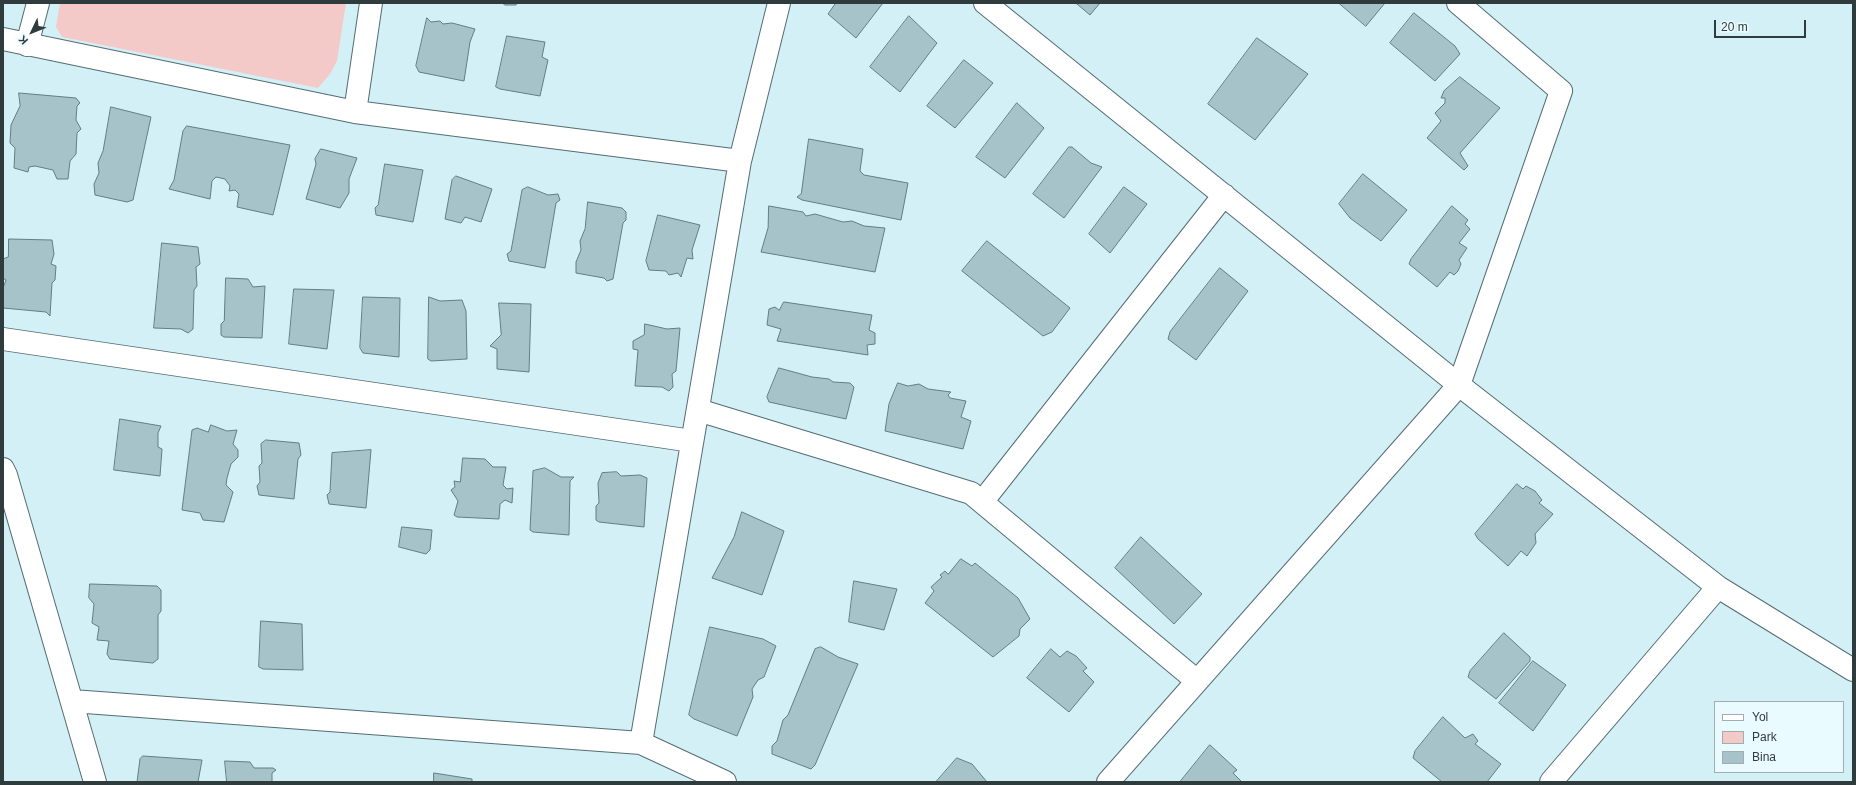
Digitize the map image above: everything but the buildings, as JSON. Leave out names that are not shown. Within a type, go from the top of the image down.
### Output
[{"type":"street","points":[[27,45],[38,3]]},
{"type":"street","points":[[355,112],[371,3]]},
{"type":"street","points":[[641,743],[740,161],[779,3]]},
{"type":"street","points":[[985,3],[1459,385],[1718,587],[1853,670]]},
{"type":"street","points":[[1108,782],[1459,385],[1561,91],[1458,3]]},
{"type":"street","points":[[3,39],[355,112],[740,161]]},
{"type":"street","points":[[982,502],[1224,195]]},
{"type":"street","points":[[3,339],[692,441]]},
{"type":"street","points":[[698,410],[971,493],[1197,681]]},
{"type":"street","points":[[3,469],[95,782]]},
{"type":"street","points":[[1551,782],[1718,587]]},
{"type":"street","points":[[72,701],[641,743],[725,782]]},
{"type":"green space","points":[[60,3],[346,3],[337,61],[330,74],[318,88],[62,37],[56,27]]}]
